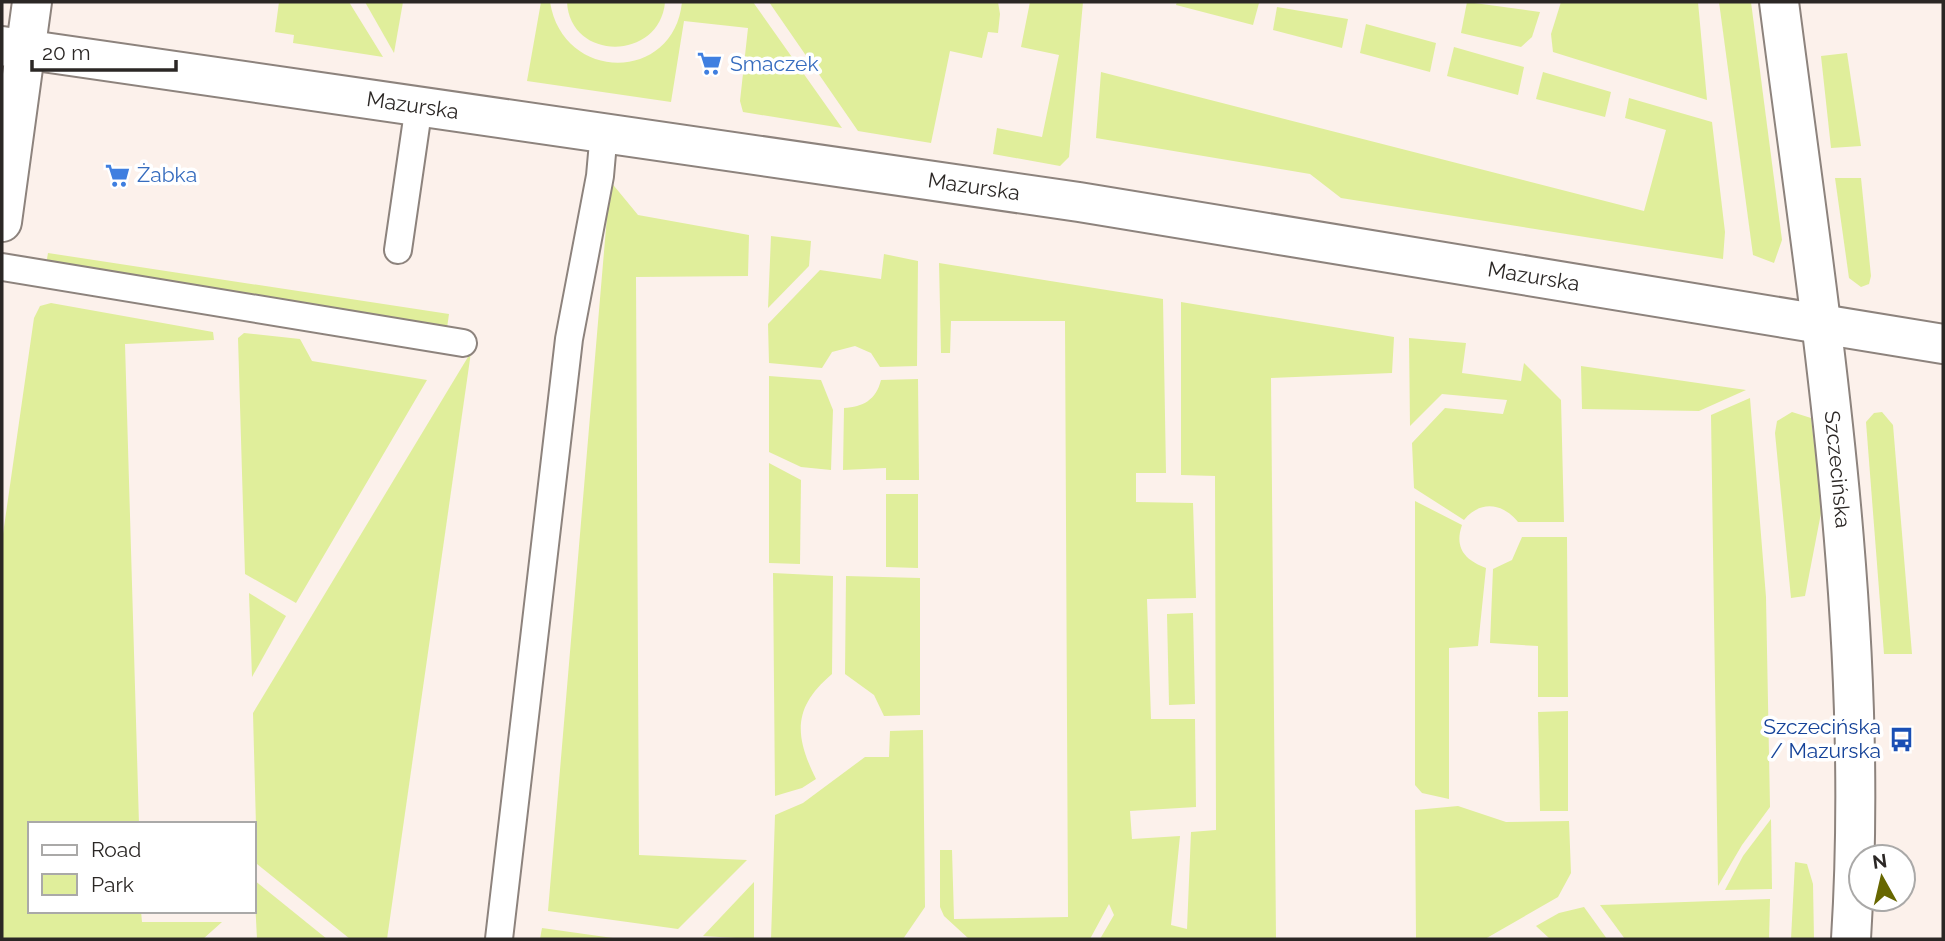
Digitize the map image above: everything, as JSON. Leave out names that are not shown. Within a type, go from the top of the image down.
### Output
[{"type":"street","points":[[2,222],[13,47],[32,2]]},
{"type":"street","name":"Szczecińska","points":[[1779,2],[1840,482],[1852,618],[1856,770],[1851,939]]},
{"type":"street","name":"Mazurska","points":[[13,47],[1079,202],[1943,344]]},
{"type":"lane","points":[[398,250],[419,105]]},
{"type":"lane","points":[[499,939],[569,340],[600,176],[604,131]]},
{"type":"lane","points":[[2,267],[463,343]]},
{"type":"green space","points":[[279,2],[349,2],[383,57],[293,43],[294,35],[275,32]]},
{"type":"green space","points":[[365,2],[403,2],[394,53]]},
{"type":"green space","points":[[541,2],[550,2],[559,29],[575,48],[595,59],[618,63],[640,59],[660,48],[675,29],[682,2],[753,2],[842,128],[743,112],[740,101],[748,28],[684,21],[671,102],[527,81]]},
{"type":"green space","points":[[567,2],[665,2],[659,21],[648,35],[633,44],[615,47],[598,44],[583,36],[572,22]]},
{"type":"green space","points":[[769,2],[998,2],[1000,14],[998,33],[988,32],[982,58],[950,51],[931,143],[858,131]]},
{"type":"green space","points":[[1030,2],[1083,2],[1069,157],[1060,166],[993,154],[997,128],[1042,137],[1059,55],[1021,47]]},
{"type":"green space","points":[[1177,2],[1259,3],[1253,25],[1176,5]]},
{"type":"green space","points":[[1467,2],[1540,12],[1532,37],[1521,47],[1461,33]]},
{"type":"green space","points":[[1561,2],[1698,2],[1707,100],[1553,52],[1551,34]]},
{"type":"green space","points":[[1719,2],[1751,2],[1782,240],[1774,263],[1753,255]]},
{"type":"green space","points":[[1277,7],[1348,19],[1342,48],[1273,30]]},
{"type":"green space","points":[[1366,24],[1436,43],[1430,72],[1360,53]]},
{"type":"green space","points":[[1454,47],[1524,67],[1518,95],[1447,76]]},
{"type":"green space","points":[[1847,53],[1861,146],[1831,148],[1821,56]]},
{"type":"green space","points":[[1101,72],[1644,211],[1666,130],[1625,118],[1629,98],[1712,122],[1725,232],[1723,259],[1341,198],[1310,174],[1096,138]]},
{"type":"green space","points":[[1543,72],[1611,92],[1605,117],[1536,99]]},
{"type":"green space","points":[[1835,178],[1861,178],[1871,276],[1869,284],[1861,287],[1849,278]]},
{"type":"green space","points":[[610,181],[638,215],[749,235],[748,276],[636,277],[639,855],[747,860],[678,929],[548,911]]},
{"type":"green space","points":[[771,236],[811,241],[809,266],[768,308]]},
{"type":"green space","points":[[48,253],[449,314],[447,328],[46,265]]},
{"type":"green space","points":[[884,254],[918,261],[917,366],[880,367],[871,353],[855,346],[832,352],[822,368],[769,363],[768,324],[820,270],[881,279]]},
{"type":"green space","points":[[939,263],[1163,299],[1166,473],[1136,473],[1136,502],[1193,503],[1196,598],[1147,599],[1151,719],[1195,719],[1196,807],[1130,811],[1132,839],[1180,836],[1171,925],[1187,929],[1191,832],[1216,830],[1215,476],[1181,475],[1181,302],[1394,337],[1392,373],[1271,378],[1276,939],[1100,939],[1114,915],[1109,904],[1090,939],[969,939],[944,916],[940,907],[940,850],[952,850],[954,919],[1068,917],[1065,321],[951,321],[950,353],[941,353]]},
{"type":"green space","points":[[51,303],[213,332],[214,340],[125,344],[139,822],[28,822],[28,913],[141,913],[142,922],[222,922],[203,939],[2,939],[2,541],[34,318],[40,306]]},
{"type":"green space","points":[[244,333],[300,339],[312,361],[427,380],[296,603],[245,574],[238,338]]},
{"type":"green space","points":[[1409,338],[1466,343],[1462,373],[1521,381],[1524,363],[1561,400],[1564,522],[1518,522],[1505,511],[1491,506],[1477,509],[1464,520],[1414,488],[1412,443],[1445,408],[1503,414],[1507,400],[1442,394],[1410,426]]},
{"type":"green space","points":[[471,352],[387,939],[350,939],[257,864],[253,713]]},
{"type":"green space","points":[[1581,366],[1746,390],[1699,411],[1582,409]]},
{"type":"green space","points":[[769,376],[821,380],[833,410],[831,470],[801,467],[769,452]]},
{"type":"green space","points":[[918,379],[919,480],[886,480],[886,468],[843,470],[844,408],[868,401],[876,393],[881,380]]},
{"type":"green space","points":[[1750,398],[1766,597],[1770,807],[1742,845],[1718,886],[1711,415]]},
{"type":"green space","points":[[1792,412],[1811,418],[1822,508],[1805,596],[1791,598],[1775,433],[1777,421]]},
{"type":"green space","points":[[1882,412],[1893,425],[1912,654],[1884,654],[1866,422],[1874,413]]},
{"type":"green space","points":[[769,463],[801,480],[800,564],[769,563]]},
{"type":"green space","points":[[886,494],[918,494],[918,568],[886,567]]},
{"type":"green space","points":[[1415,501],[1462,525],[1459,540],[1463,552],[1472,561],[1486,568],[1478,646],[1449,648],[1449,799],[1422,793],[1415,785]]},
{"type":"green space","points":[[1522,537],[1567,537],[1568,697],[1538,697],[1538,646],[1490,643],[1493,569],[1512,560]]},
{"type":"green space","points":[[773,573],[833,576],[832,674],[810,698],[801,722],[804,749],[816,779],[802,788],[775,796]]},
{"type":"green space","points":[[846,576],[920,578],[920,715],[884,716],[874,695],[845,674]]},
{"type":"green space","points":[[249,593],[286,616],[252,677]]},
{"type":"green space","points":[[1193,613],[1195,704],[1169,705],[1167,614]]},
{"type":"green space","points":[[1568,711],[1568,811],[1540,811],[1538,712]]},
{"type":"green space","points":[[923,730],[925,907],[903,939],[771,939],[775,815],[803,803],[865,757],[889,757],[890,731]]},
{"type":"green space","points":[[1458,806],[1506,822],[1569,821],[1571,873],[1558,897],[1485,939],[1416,939],[1415,810]]},
{"type":"green space","points":[[1771,819],[1772,889],[1725,890],[1743,856]]},
{"type":"green space","points":[[1795,862],[1807,864],[1813,884],[1814,939],[1791,939]]},
{"type":"green space","points":[[256,882],[327,939],[257,939]]},
{"type":"green space","points":[[754,882],[754,939],[703,936]]},
{"type":"green space","points":[[1770,899],[1769,939],[1625,939],[1600,905]]},
{"type":"green space","points":[[1584,907],[1607,939],[1550,939],[1536,926],[1559,913]]},
{"type":"green space","points":[[542,928],[620,939],[540,939]]},
{"type":"place","name":"Smaczek","points":[[710,64]]},
{"type":"place","name":"Żabka","points":[[117,175]]},
{"type":"place","name":"Szczecińska / Mazurska","points":[[1901,739]]}]
